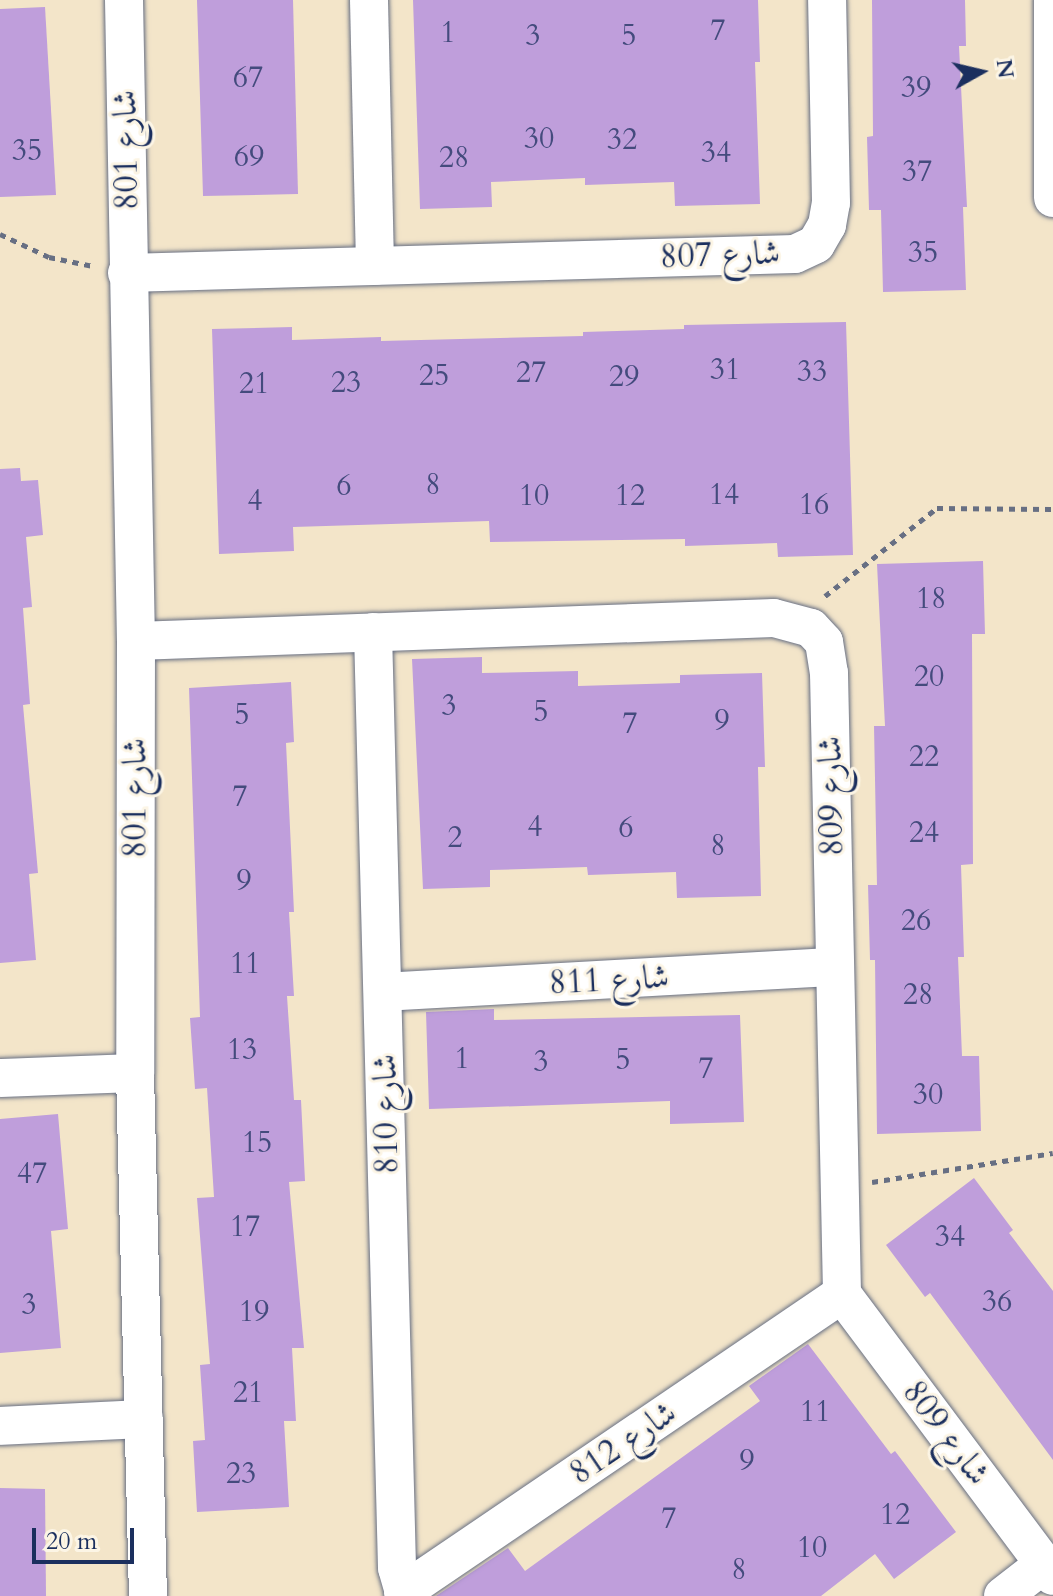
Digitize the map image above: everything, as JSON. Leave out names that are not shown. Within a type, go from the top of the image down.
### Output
[{"type":"street","name":"شارع 801","points":[[124,0],[136,641],[135,1073],[148,1596]]},
{"type":"street","points":[[369,0],[375,266]]},
{"type":"street","name":"شارع 807","points":[[127,273],[795,254],[816,244],[827,225],[831,203],[827,0]]},
{"type":"street","points":[[1053,0],[1053,198]]},
{"type":"street","points":[[136,641],[774,618],[793,621]]},
{"type":"street","name":"شارع 809","points":[[793,621],[811,628],[824,642],[829,673],[842,1294],[1048,1571]]},
{"type":"street","name":"شارع 810","points":[[373,632],[397,1568],[404,1594]]},
{"type":"street","name":"شارع 811","points":[[383,992],[834,967]]},
{"type":"street","points":[[0,1078],[135,1073]]},
{"type":"street","name":"شارع 812","points":[[404,1594],[842,1294]]},
{"type":"street","points":[[0,1426],[144,1419]]},
{"type":"street","points":[[1003,1596],[1048,1571]]},
{"type":"path","points":[[0,234],[49,257],[127,273]]},
{"type":"path","points":[[793,621],[937,508],[1053,509]]},
{"type":"path","points":[[840,1188],[1053,1153]]},
{"type":"building","points":[[197,0],[293,0],[298,194],[203,196]]},
{"type":"building","points":[[413,0],[758,0],[760,62],[755,62],[760,204],[675,206],[674,182],[585,185],[585,178],[491,182],[492,207],[420,209]]},
{"type":"building","points":[[872,0],[965,0],[966,46],[959,46],[967,207],[963,207],[966,290],[883,292],[881,210],[869,210],[867,137],[873,136]]},
{"type":"building","points":[[45,7],[56,195],[0,197],[0,9]]},
{"type":"building","points":[[846,322],[853,555],[778,557],[777,543],[685,546],[685,539],[490,542],[489,521],[293,527],[294,551],[219,554],[212,329],[292,327],[292,340],[381,337],[381,341],[583,336],[583,332],[684,329],[684,325]]},
{"type":"building","points":[[20,468],[21,481],[38,480],[43,535],[26,537],[32,607],[23,608],[30,704],[23,705],[38,873],[29,874],[36,960],[0,963],[0,469]]},
{"type":"building","points":[[983,561],[985,634],[972,634],[973,864],[961,865],[964,957],[958,957],[962,1056],[979,1056],[981,1131],[877,1134],[875,960],[870,960],[868,885],[877,885],[874,726],[885,726],[877,564]]},
{"type":"building","points":[[482,657],[482,673],[578,671],[578,686],[680,683],[680,675],[762,673],[765,767],[758,767],[761,896],[677,898],[676,872],[588,875],[587,867],[490,870],[490,887],[423,889],[412,659]]},
{"type":"building","points":[[291,682],[294,742],[286,743],[294,912],[289,912],[294,996],[287,996],[294,1100],[301,1100],[305,1181],[289,1182],[304,1348],[292,1348],[296,1421],[284,1421],[289,1507],[197,1512],[193,1441],[205,1440],[200,1365],[210,1364],[197,1198],[214,1197],[207,1088],[195,1089],[190,1018],[200,1017],[189,688]]},
{"type":"building","points":[[494,1009],[494,1020],[740,1015],[744,1122],[670,1124],[670,1101],[429,1109],[426,1012]]},
{"type":"building","points":[[58,1114],[68,1229],[51,1231],[61,1348],[0,1353],[0,1119]]},
{"type":"building","points":[[974,1178],[1013,1230],[1009,1233],[1053,1291],[1053,1460],[930,1293],[925,1297],[886,1245]]},
{"type":"building","points":[[808,1344],[891,1454],[895,1451],[956,1532],[894,1579],[875,1554],[821,1596],[436,1596],[508,1548],[525,1571],[760,1401],[749,1386]]},
{"type":"building","points":[[0,1488],[45,1489],[46,1596],[0,1596]]}]
